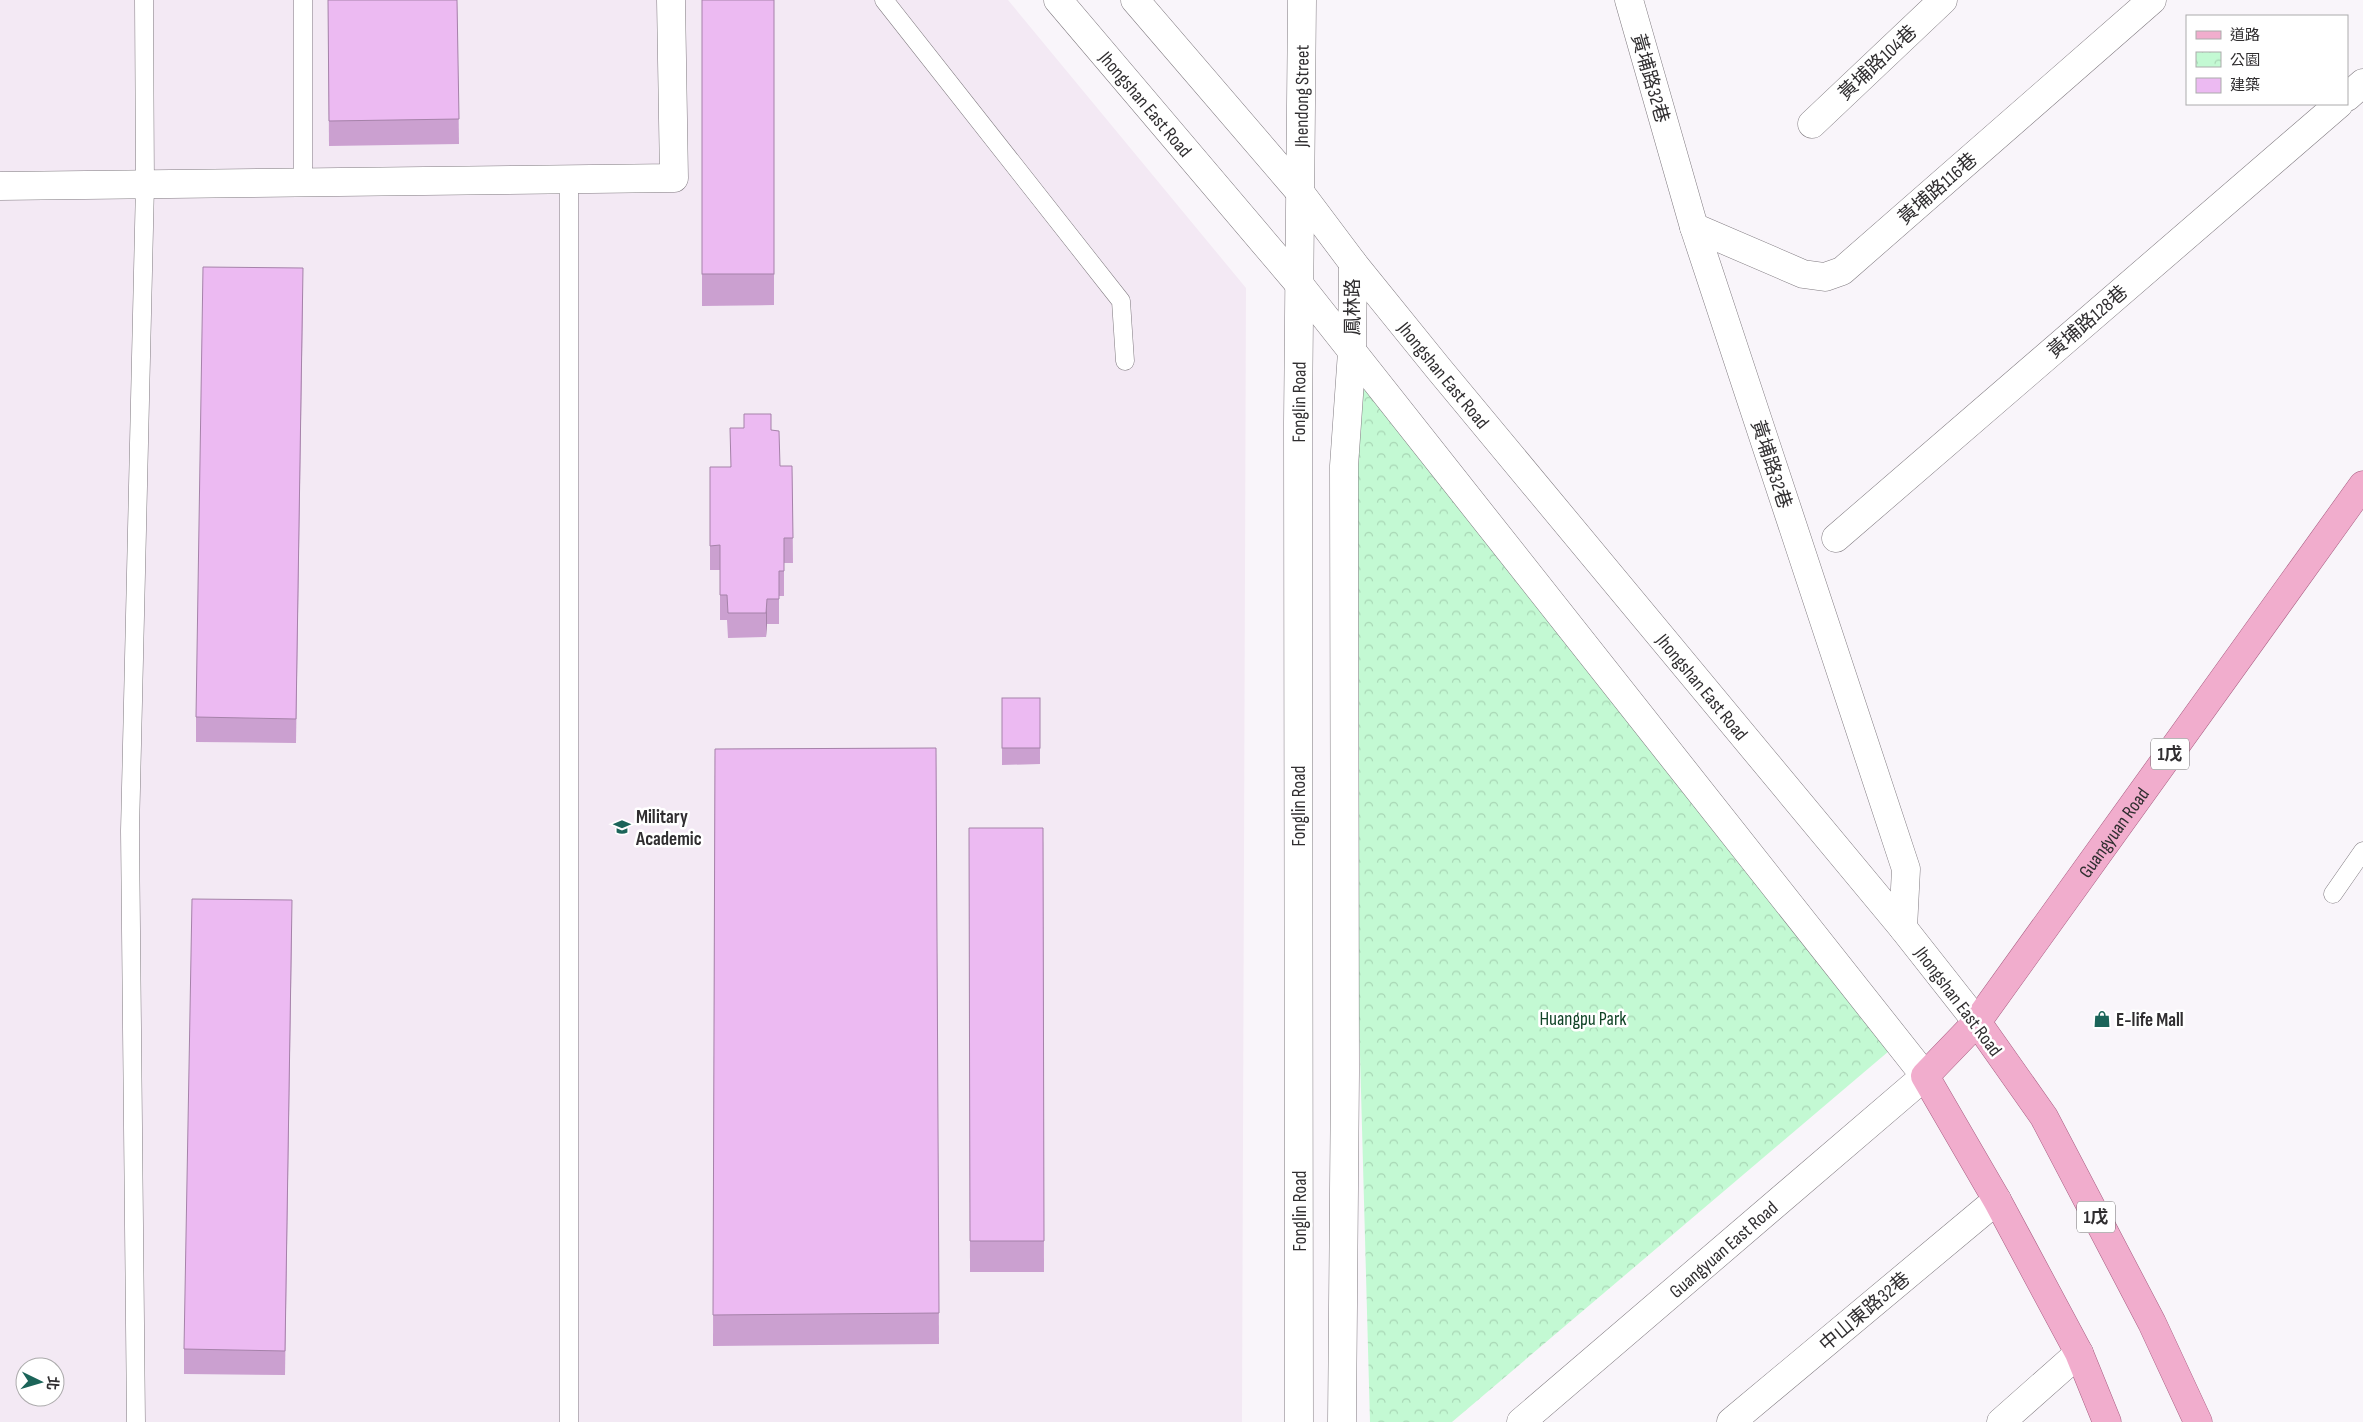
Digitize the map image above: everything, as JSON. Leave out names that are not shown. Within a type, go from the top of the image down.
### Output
[{"type":"main road","name":"Guangyuan Road","points":[[1925,1076],[1977,1022],[2363,485]]},
{"type":"main road","name":"Jhongshan East Road","points":[[1977,1022],[2044,1117],[2152,1323],[2198,1422]]},
{"type":"main road","name":"Jhongshan East Road","points":[[1925,1076],[1997,1200],[2079,1353],[2107,1422]]},
{"type":"street","points":[[0,186],[674,178],[671,0]]},
{"type":"street","name":"Jhongshan East Road","points":[[1058,0],[1299,284],[1925,1076]]},
{"type":"street","name":"Jhongshan East Road","points":[[1135,0],[1298,191],[1353,263],[1903,928],[1977,1022]]},
{"type":"street","name":"Jhendong Street","points":[[1298,191],[1302,97],[1302,0]]},
{"type":"street","name":"黃埔路32巷","points":[[1629,0],[1694,227],[1906,868],[1903,928]]},
{"type":"street","name":"黃埔路104巷","points":[[1812,124],[1942,0]]},
{"type":"street","name":"黃埔路116巷","points":[[1694,227],[1803,274],[1825,277],[1842,271],[2152,0]]},
{"type":"street","points":[[2348,96],[2363,83]]},
{"type":"street","name":"黃埔路128巷","points":[[1836,538],[2338,105]]},
{"type":"street","name":"Fonglin Road","points":[[1298,191],[1299,1422]]},
{"type":"street","name":"鳳林路","points":[[1352,352],[1353,263]]},
{"type":"street","points":[[1342,1422],[1345,1083],[1344,466],[1352,352]]},
{"type":"street","name":"Guangyuan East Road","points":[[1521,1422],[1925,1076]]},
{"type":"street","name":"中山東路32巷","points":[[1731,1422],[1997,1200]]},
{"type":"street","points":[[2001,1422],[2079,1353]]},
{"type":"lane","points":[[136,1422],[130,831],[145,185],[144,0]]},
{"type":"lane","points":[[303,0],[303,182]]},
{"type":"lane","points":[[884,0],[1121,301],[1125,361]]},
{"type":"lane","points":[[568,179],[569,1422]]},
{"type":"lane","points":[[2333,894],[2363,851]]},
{"type":"shaded area","name":"Military Academic","points":[[0,0],[1008,0],[1246,288],[1242,1422],[0,1422]]},
{"type":"green space","name":"Huangpu Park","points":[[1352,352],[1889,1051],[1452,1422],[1370,1422],[1344,466]]},
{"type":"building","points":[[328,0],[457,0],[459,119],[329,121]]},
{"type":"building","points":[[702,0],[774,0],[774,274],[702,274]]},
{"type":"building","points":[[203,267],[303,268],[296,719],[196,717]]},
{"type":"building","points":[[744,414],[771,414],[771,430],[779,431],[780,466],[792,466],[793,538],[784,538],[784,571],[779,571],[779,599],[767,599],[766,613],[728,613],[727,595],[720,595],[720,545],[710,546],[710,467],[731,467],[730,428],[744,428]]},
{"type":"building","points":[[1002,698],[1040,698],[1040,748],[1002,748]]},
{"type":"building","points":[[936,748],[939,1313],[713,1315],[715,749]]},
{"type":"building","points":[[969,828],[1043,828],[1044,1241],[970,1241]]},
{"type":"building","points":[[192,899],[292,900],[285,1351],[184,1349]]},
{"type":"place","name":"Military Academic","points":[[622,827]]},
{"type":"place","name":"E-life Mall","points":[[2102,1019]]}]
